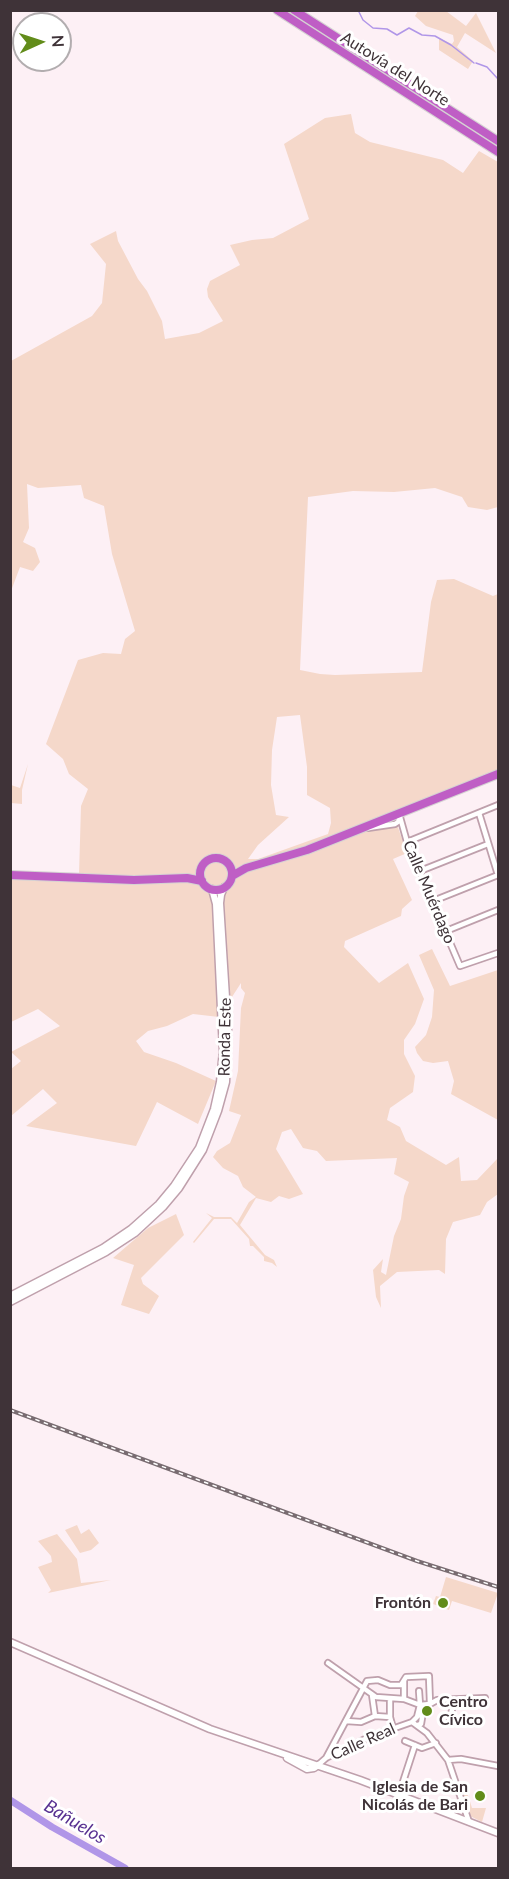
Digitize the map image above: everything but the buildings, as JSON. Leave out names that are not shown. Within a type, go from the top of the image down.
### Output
[{"type":"highway","name":"Autovía del Norte","points":[[277,10],[498,152]]},
{"type":"highway","name":"Autovía del Norte","points":[[294,10],[498,141]]},
{"type":"highway","points":[[232,876],[246,868],[288,856],[399,816],[498,774]]},
{"type":"highway","points":[[187,878],[214,858],[230,865],[246,868]]},
{"type":"highway","points":[[10,875],[134,880],[187,878],[202,880],[212,889],[224,887],[230,882],[232,876],[230,865]]},
{"type":"highway","points":[[201,869],[202,880]]},
{"type":"main road","name":"Ronda Este","points":[[10,1302],[106,1252],[135,1233],[163,1207],[179,1188],[203,1150],[223,1091],[228,1051],[220,903],[224,887]]},
{"type":"main road","name":"Ronda Este","points":[[10,1296],[103,1248],[131,1229],[159,1204],[199,1148],[214,1109],[223,1051],[216,904],[212,889]]},
{"type":"main road","points":[[10,1642],[195,1722],[399,1794],[498,1833]]},
{"type":"street","points":[[407,842],[498,805]]},
{"type":"street","points":[[433,901],[498,875],[479,813]]},
{"type":"street","name":"Calle Muérdago","points":[[399,816],[407,842],[460,966],[498,952]]},
{"type":"street","points":[[420,871],[489,844]]},
{"type":"street","points":[[446,931],[498,910]]},
{"type":"street","points":[[328,1663],[372,1695],[404,1699],[420,1705],[430,1704],[437,1700],[485,1698]]},
{"type":"street","points":[[404,1678],[429,1676],[430,1704]]},
{"type":"street","points":[[326,1758],[369,1680],[401,1685],[404,1678]]},
{"type":"street","points":[[404,1678],[404,1699]]},
{"type":"street","points":[[419,1691],[422,1718],[420,1727]]},
{"type":"street","points":[[372,1695],[375,1716]]},
{"type":"street","points":[[390,1699],[390,1717],[393,1728]]},
{"type":"street","points":[[450,1719],[454,1700]]},
{"type":"street","points":[[420,1705],[417,1717],[411,1722],[420,1727],[448,1760],[469,1822]]},
{"type":"street","points":[[346,1721],[361,1722],[375,1716],[390,1717]]},
{"type":"street","name":"Calle Real","points":[[318,1765],[326,1758],[411,1722]]},
{"type":"street","points":[[405,1740],[424,1748],[435,1743]]},
{"type":"street","points":[[399,1794],[415,1745]]},
{"type":"street","points":[[448,1760],[498,1766]]},
{"type":"street","points":[[459,1792],[466,1787]]},
{"type":"shaded area","points":[[418,11],[446,11],[466,26],[476,13],[496,53],[465,33],[457,47],[473,61],[468,69],[439,50],[439,38],[452,44],[453,35],[426,26],[415,16]]},
{"type":"shaded area","points":[[351,114],[355,133],[370,142],[443,160],[463,173],[479,151],[498,162],[498,507],[487,510],[468,507],[462,497],[435,488],[394,492],[353,491],[308,497],[300,670],[335,675],[422,672],[431,602],[437,580],[454,579],[493,596],[498,594],[498,774],[395,819],[407,853],[393,859],[412,900],[402,909],[401,916],[345,941],[344,947],[379,983],[408,963],[424,999],[415,1024],[404,1040],[404,1054],[415,1076],[413,1092],[390,1108],[387,1120],[400,1127],[406,1141],[446,1165],[459,1157],[461,1181],[477,1180],[498,1158],[498,1194],[487,1202],[480,1215],[453,1222],[446,1239],[445,1274],[439,1270],[397,1272],[380,1286],[381,1308],[376,1297],[373,1270],[383,1259],[381,1272],[386,1275],[409,1182],[394,1174],[397,1158],[326,1161],[317,1151],[303,1148],[291,1129],[282,1132],[276,1149],[303,1194],[289,1199],[279,1196],[271,1202],[256,1198],[240,1225],[265,1255],[274,1260],[277,1267],[264,1261],[264,1257],[253,1246],[250,1246],[249,1239],[231,1219],[214,1219],[193,1242],[212,1218],[206,1213],[214,1217],[231,1217],[237,1223],[249,1202],[256,1197],[243,1187],[238,1176],[223,1168],[213,1157],[217,1151],[230,1143],[241,1115],[229,1111],[238,1071],[241,1008],[245,993],[241,988],[241,983],[219,1017],[193,1014],[167,1026],[148,1031],[136,1041],[144,1052],[216,1081],[198,1124],[157,1102],[136,1146],[26,1126],[57,1103],[43,1089],[11,1116],[11,1069],[21,1061],[11,1052],[60,1026],[38,1009],[11,1022],[11,879],[137,880],[79,875],[81,806],[88,789],[69,774],[63,759],[46,744],[78,660],[103,653],[121,654],[125,639],[135,631],[112,554],[104,506],[84,498],[81,485],[38,488],[27,484],[29,528],[23,542],[35,548],[40,562],[33,571],[20,567],[11,591],[11,361],[92,316],[102,303],[106,264],[90,244],[116,231],[118,241],[162,321],[165,339],[199,333],[223,321],[208,297],[207,289],[210,281],[240,265],[230,245],[273,238],[309,219],[284,144],[325,118]],"holes":[[[300,715],[307,767],[307,795],[330,808],[331,823],[328,834],[258,859],[248,859],[258,845],[289,817],[276,815],[271,785],[272,750],[277,717]]]},
{"type":"shaded area","points":[[28,764],[22,790],[22,804],[11,803],[11,785],[20,788]]},
{"type":"shaded area","points":[[432,949],[450,986],[498,970],[498,1120],[451,1094],[454,1081],[448,1061],[433,1063],[423,1061],[417,1053],[415,1047],[426,1035],[432,1017],[434,990],[419,955]]},
{"type":"shaded area","points":[[176,1214],[184,1235],[141,1278],[143,1284],[159,1296],[149,1314],[121,1305],[134,1265],[113,1258],[148,1228]]},
{"type":"shaded area","points":[[77,1525],[81,1534],[89,1529],[99,1543],[91,1550],[80,1553],[65,1530]]},
{"type":"shaded area","points":[[57,1534],[77,1559],[81,1583],[111,1580],[48,1593],[51,1590],[38,1567],[52,1562],[51,1556],[38,1541]]},
{"type":"shaded area","points":[[446,1577],[498,1593],[491,1613],[452,1601],[449,1610],[433,1604],[436,1596],[440,1597]]},
{"type":"shaded area","points":[[466,1789],[468,1796],[466,1797],[469,1798],[472,1808],[486,1808],[482,1822],[470,1816],[462,1792]]},
{"type":"waterway","points":[[358,10],[363,20],[373,28],[387,29],[397,35],[409,28],[422,35],[435,36],[474,63]]},
{"type":"waterway","points":[[476,63],[487,67],[498,79]]},
{"type":"waterway","name":"Bañuelos","points":[[10,1800],[52,1827],[125,1868]]},
{"type":"railway","points":[[10,1410],[417,1561],[498,1587]]},
{"type":"place","name":"Frontón","points":[[443,1603]]},
{"type":"place","name":"Centro Cívico","points":[[427,1711]]},
{"type":"place","name":"Iglesia de San Nicolás de Bari","points":[[480,1796]]}]
